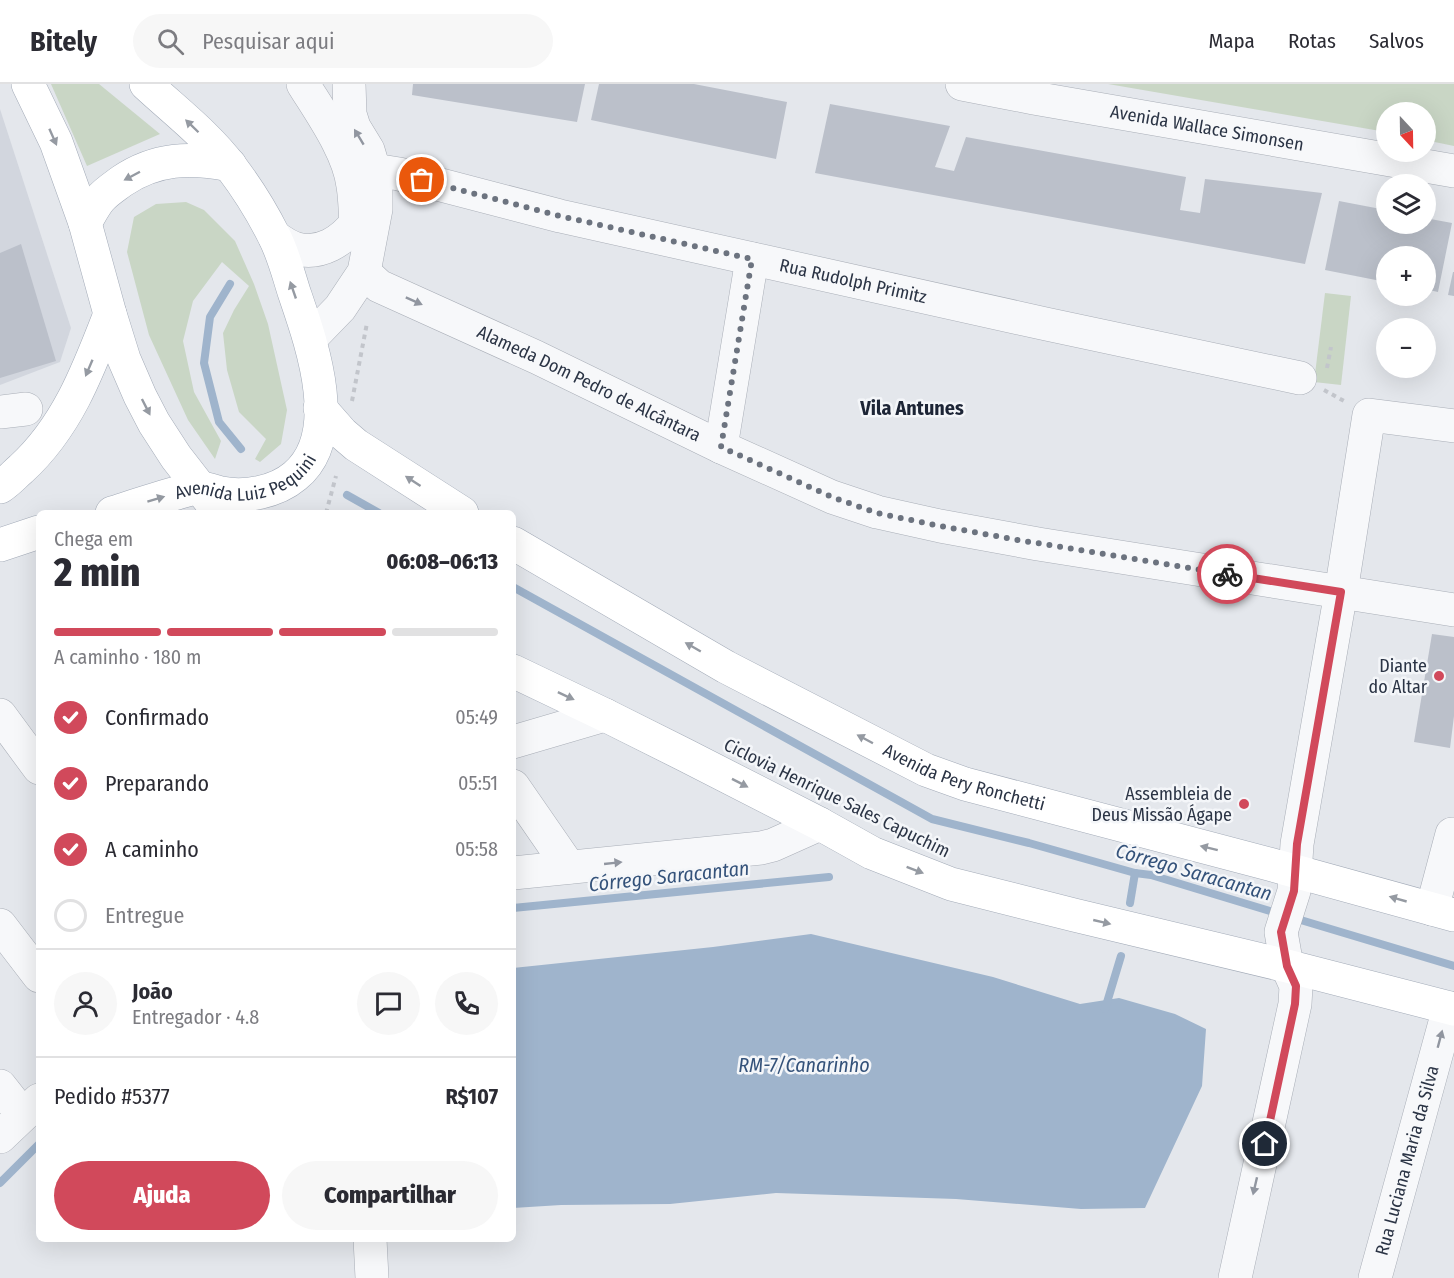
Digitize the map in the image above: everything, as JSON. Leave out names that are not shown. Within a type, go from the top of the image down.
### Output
[{"type":"main road","points":[[28,84],[56,142],[85,223],[124,359],[154,423],[218,510]]},
{"type":"main road","name":"Avenida Luiz Pequini","points":[[122,510],[200,488],[241,495],[256,493],[284,483],[295,476],[306,464],[320,428],[316,367],[310,339],[275,237],[230,165],[146,84]]},
{"type":"main road","points":[[85,223],[106,192],[129,176],[154,165],[194,160],[230,165]]},
{"type":"main road","points":[[0,487],[36,455],[63,417],[81,387],[110,314]]},
{"type":"main road","points":[[320,408],[356,445],[457,510]]},
{"type":"main road","name":"Avenida Pery Ronchetti","points":[[516,545],[726,667],[926,770],[965,784],[1269,864],[1295,882],[1326,879],[1443,912]]},
{"type":"main road","points":[[516,672],[606,715],[872,853],[951,884],[1287,966],[1451,1009]]},
{"type":"street","points":[[275,237],[296,249],[319,250],[341,238],[356,224],[353,184],[346,159],[327,121],[303,84]]},
{"type":"street","points":[[310,339],[340,308],[364,272],[376,208],[374,170],[368,150],[354,127],[350,114],[349,84]]},
{"type":"street","name":"Avenida Wallace Simonsen","points":[[962,84],[1454,171]]},
{"type":"street","name":"Rua Rudolph Primitz","points":[[374,170],[399,174],[560,216],[1300,378]]},
{"type":"street","points":[[721,447],[752,259]]},
{"type":"street","name":"Alameda Dom Pedro de Alcântara","points":[[364,272],[379,286],[536,357],[721,447],[832,497],[877,513],[1038,544],[1454,610]]},
{"type":"street","points":[[1235,1278],[1295,1004],[1296,986],[1287,966],[1281,932],[1295,882],[1297,844],[1341,592],[1368,415],[1454,426]]},
{"type":"street","points":[[0,715],[36,764]]},
{"type":"street","points":[[516,741],[606,715]]},
{"type":"street","points":[[516,790],[569,867]]},
{"type":"street","points":[[516,873],[761,848],[820,824]]},
{"type":"street","points":[[1443,912],[1453,834]]},
{"type":"street","points":[[0,925],[36,972]]},
{"type":"street","name":"Rua Luciana Maria da Silva","points":[[1375,1278],[1451,1009]]},
{"type":"street","points":[[0,1086],[20,1117]]},
{"type":"street","points":[[370,1242],[372,1278]]},
{"type":"path","points":[[1300,378],[1306,379],[1368,415]]},
{"type":"shaded area","points":[[0,109],[71,328],[60,362],[0,385]]},
{"type":"green space","points":[[51,84],[99,84],[160,134],[87,166]]},
{"type":"green space","points":[[1108,84],[1454,84],[1454,146],[1436,142],[1436,102],[1376,102],[1376,130]]},
{"type":"green space","points":[[186,202],[204,210],[235,241],[268,324],[287,410],[281,444],[260,462],[255,459],[266,439],[239,412],[227,370],[223,333],[249,286],[222,262],[193,301],[183,341],[194,392],[221,441],[215,459],[188,420],[149,335],[127,252],[134,217],[156,204]]},
{"type":"green space","points":[[1325,293],[1351,296],[1341,385],[1314,382]]},
{"type":"water","name":"RM-7/Canarinho","points":[[811,934],[993,977],[1080,1004],[1119,998],[1175,1014],[1206,1029],[1202,1086],[1145,1208],[1081,1209],[956,1199],[776,1193],[670,1204],[516,1208],[516,968]]},
{"type":"building","points":[[413,84],[585,84],[577,122],[412,95]]},
{"type":"building","points":[[599,84],[694,84],[787,102],[776,159],[591,120]]},
{"type":"building","points":[[830,104],[950,126],[935,167],[954,171],[966,137],[1186,177],[1180,210],[1200,213],[1205,179],[1322,193],[1305,264],[815,173]]},
{"type":"building","points":[[1339,201],[1376,208],[1376,234],[1436,234],[1436,220],[1452,223],[1438,292],[1436,292],[1436,246],[1376,246],[1376,280],[1325,270]]},
{"type":"building","points":[[21,244],[56,361],[0,378],[0,253]]},
{"type":"building","points":[[1454,272],[1454,296],[1448,295]]},
{"type":"building","name":"Diante do Altar","points":[[1432,634],[1454,637],[1454,716],[1450,748],[1414,742]]},
{"type":"waterway","points":[[230,284],[210,317],[204,363],[219,422],[241,449]]},
{"type":"waterway","points":[[347,495],[374,510]]},
{"type":"waterway","points":[[516,589],[932,819],[1135,873],[1151,875],[1280,914]]},
{"type":"waterway","points":[[1130,903],[1135,873]]},
{"type":"waterway","name":"Córrego Saracantan","points":[[516,908],[829,877]]},
{"type":"waterway","name":"Córrego Saracantan","points":[[1294,918],[1454,966]]},
{"type":"waterway","points":[[1105,1009],[1121,956]]},
{"type":"waterway","name":"Córrego Saracantan","points":[[0,1183],[36,1147]]},
{"type":"way so far","points":[[422,180],[560,216],[752,259],[721,447],[832,497],[877,513],[1018,540],[1227,574]]},
{"type":"place","name":"Diante do Altar","points":[[1439,676]]},
{"type":"place","name":"Assembleia de Deus Missão Ágape","points":[[1244,804]]},
{"type":"district","name":"Vila Antunes","points":[[912,408]]},
{"type":"route","points":[[1227,574],[1341,592],[1297,844],[1294,891],[1281,932],[1287,966],[1296,986],[1295,1004],[1265,1144]]}]
